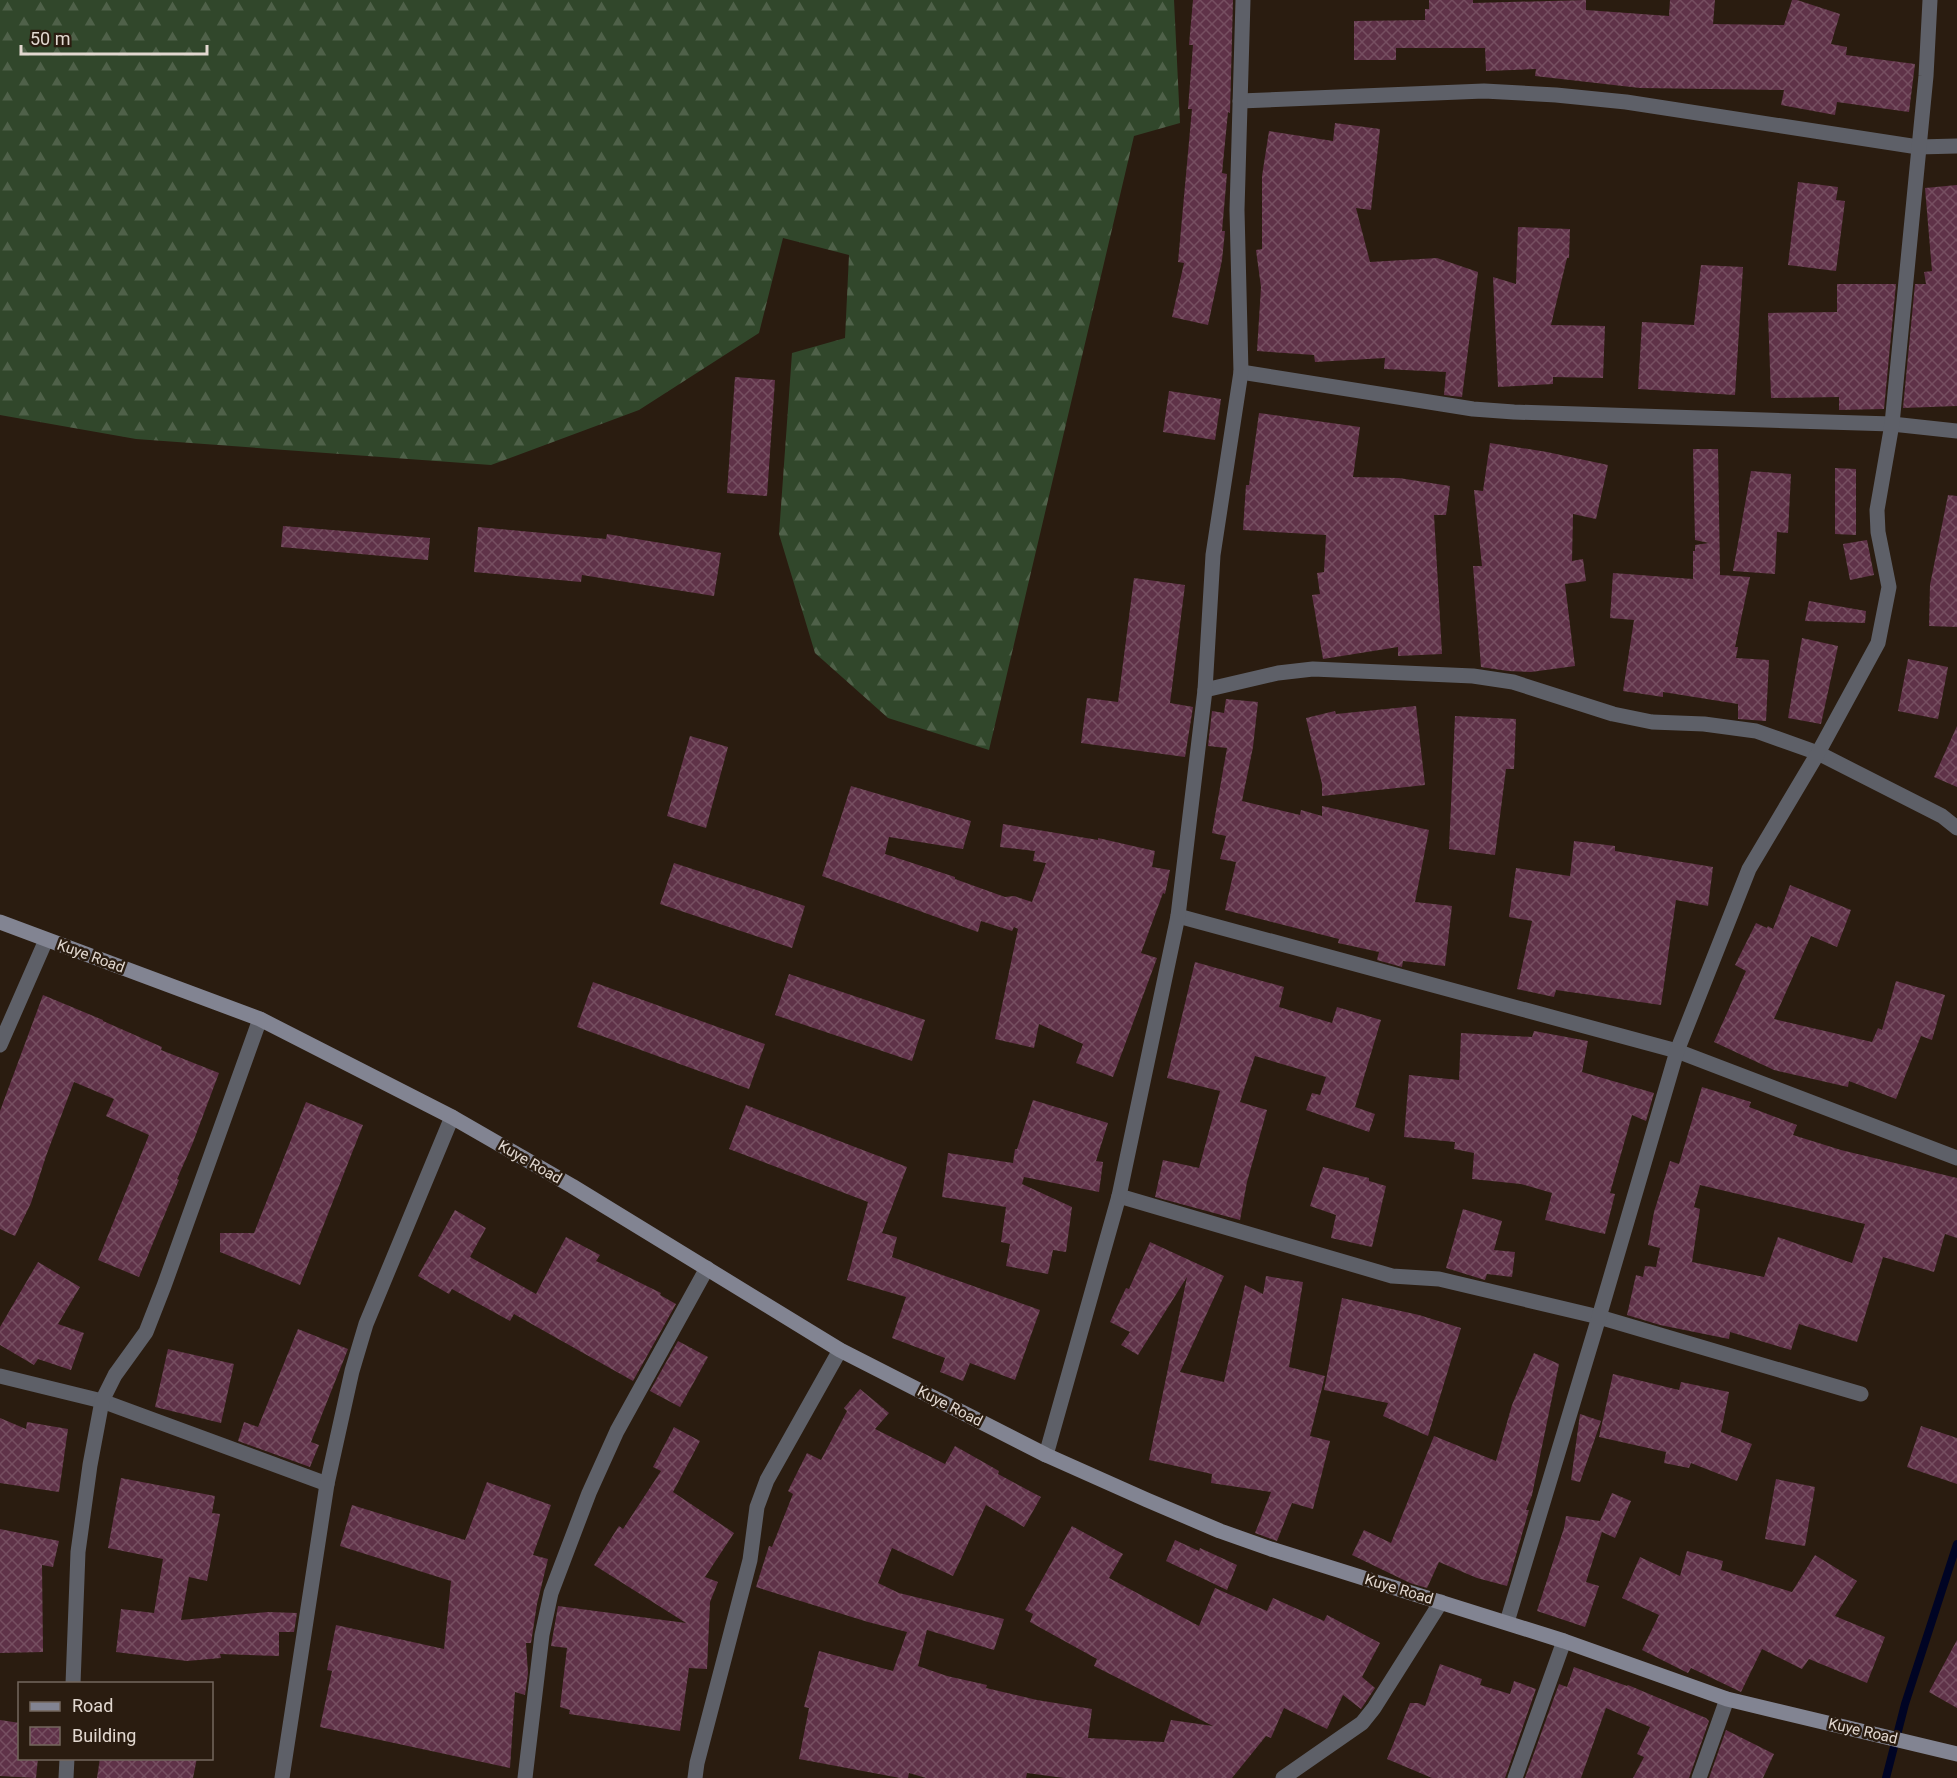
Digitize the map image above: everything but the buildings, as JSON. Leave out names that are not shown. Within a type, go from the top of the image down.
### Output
[{"type":"street","points":[[1046,1455],[1119,1196],[1178,916],[1205,690],[1213,555],[1241,372],[1237,210],[1243,0]]},
{"type":"street","points":[[1507,1622],[1677,1051],[1749,869],[1818,753],[1878,642],[1889,587],[1878,532],[1877,510],[1892,424],[1926,76],[1930,0]]},
{"type":"street","points":[[1240,101],[1484,92],[1556,95],[1626,102],[1918,147],[1957,146]]},
{"type":"street","points":[[1241,372],[1473,409],[1892,424],[1957,431]]},
{"type":"street","points":[[1205,690],[1278,673],[1313,669],[1473,676],[1513,682],[1613,714],[1652,722],[1704,724],[1756,731],[1818,753],[1942,816],[1957,828]]},
{"type":"street","points":[[1178,916],[1677,1051],[1957,1158]]},
{"type":"street","name":"Kuye Road","points":[[0,922],[261,1019],[452,1117],[572,1186],[840,1350],[1046,1455],[1220,1531],[1507,1622],[1727,1699],[1957,1754]]},
{"type":"street","points":[[0,1046],[46,940]]},
{"type":"street","points":[[73,1682],[78,1552],[90,1465],[102,1401],[115,1374],[146,1332],[261,1019]]},
{"type":"street","points":[[282,1778],[327,1484],[352,1371],[366,1324],[452,1117]]},
{"type":"street","points":[[1119,1196],[1392,1276],[1439,1279],[1599,1317],[1861,1394]]},
{"type":"street","points":[[525,1778],[542,1635],[551,1593],[589,1493],[617,1431],[707,1268]]},
{"type":"street","points":[[694,1778],[750,1560],[757,1507],[767,1480],[840,1350]]},
{"type":"street","points":[[0,1377],[102,1401],[327,1484]]},
{"type":"street","points":[[1283,1778],[1362,1723],[1374,1708],[1441,1602]]},
{"type":"street","points":[[1515,1778],[1564,1641]]},
{"type":"street","points":[[1699,1778],[1727,1699]]},
{"type":"street","points":[[66,1778],[67,1760]]},
{"type":"green space","points":[[0,0],[1174,0],[1180,123],[1134,136],[989,750],[888,718],[815,653],[779,534],[792,353],[845,338],[849,255],[783,238],[759,333],[639,410],[491,465],[136,439],[0,415]]},
{"type":"waterway","points":[[1886,1778],[1905,1704],[1957,1544]]}]
